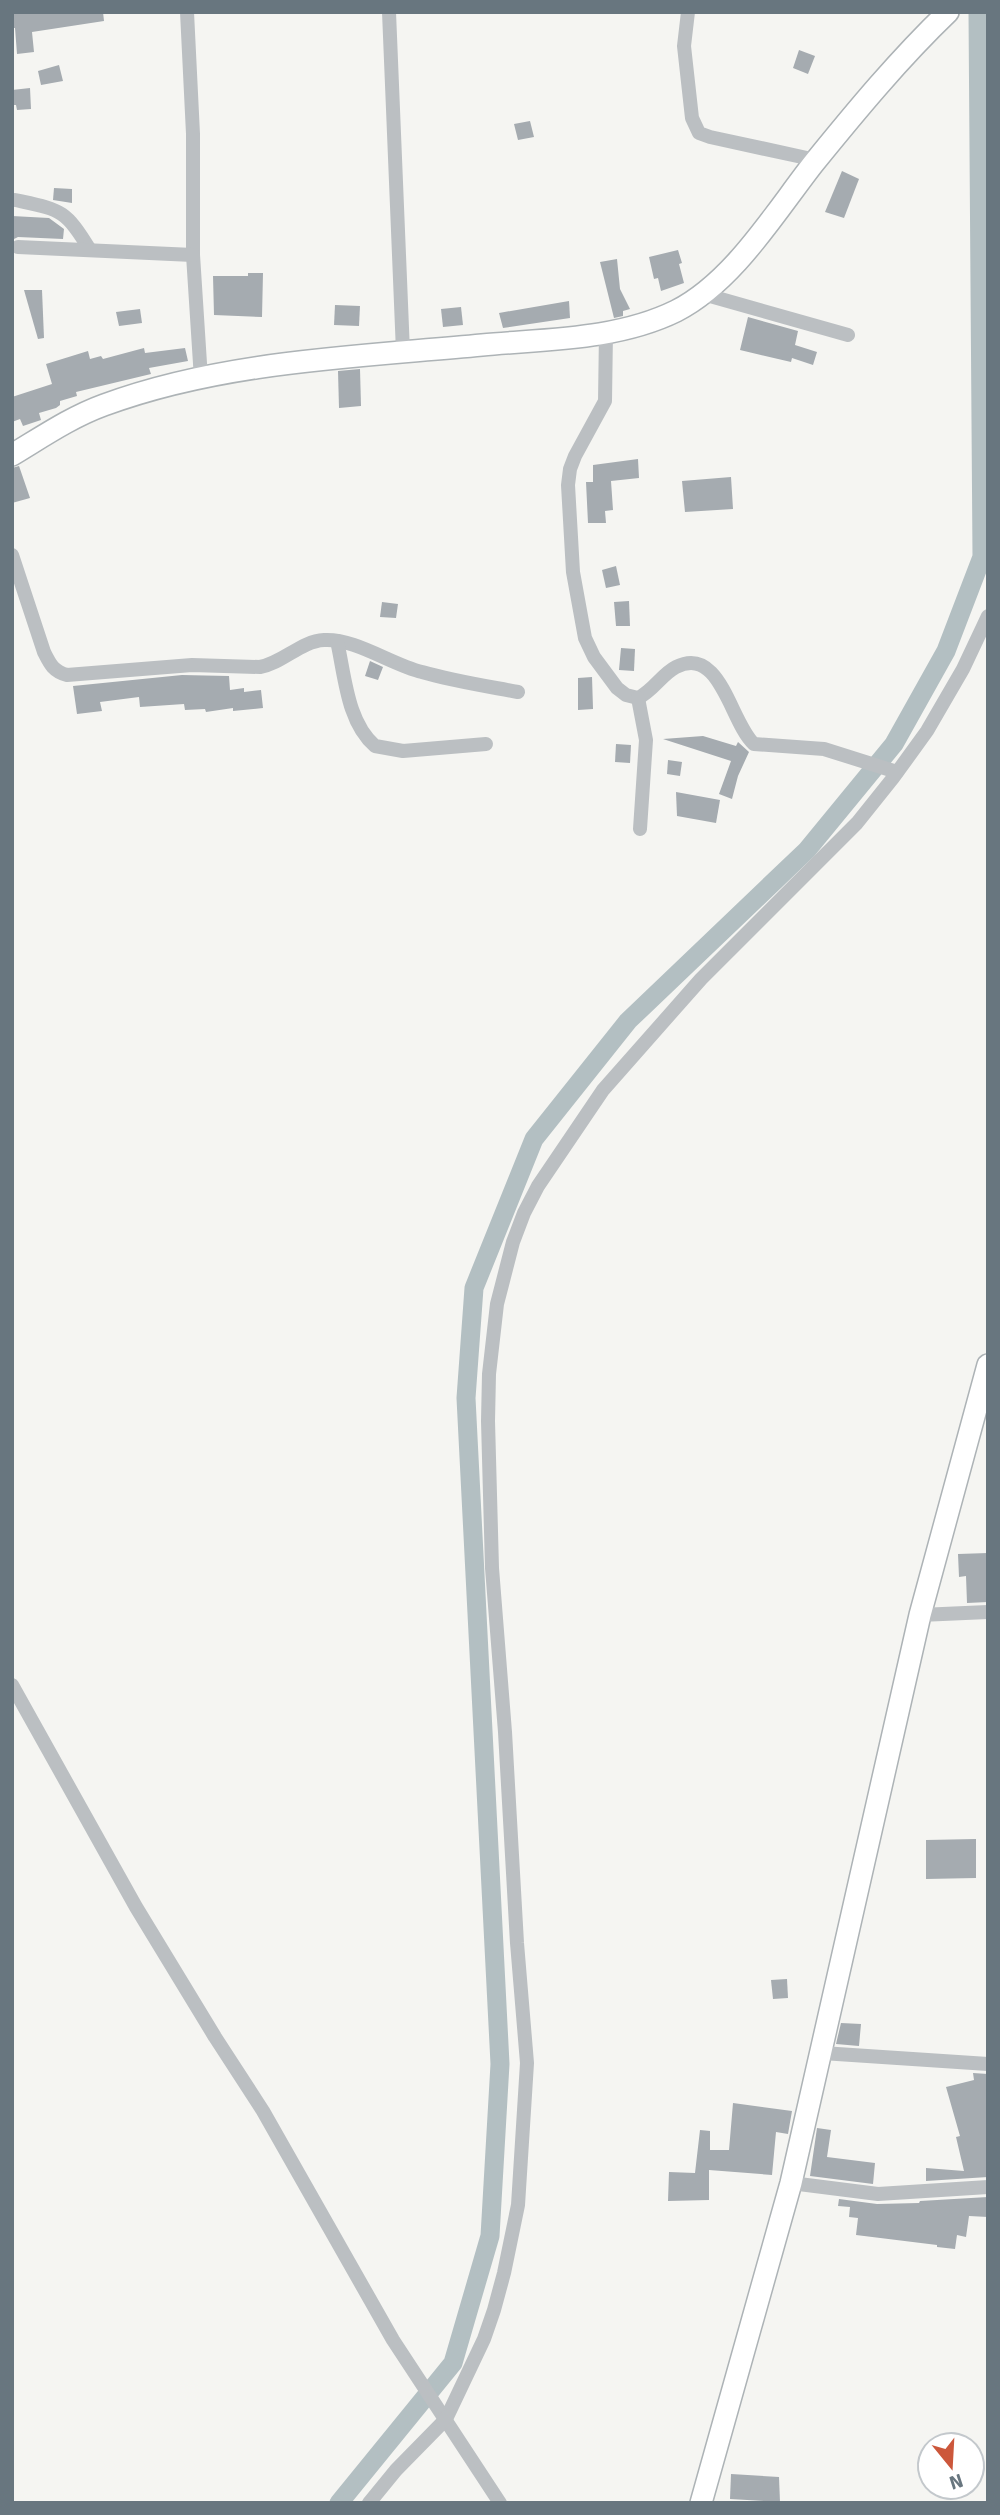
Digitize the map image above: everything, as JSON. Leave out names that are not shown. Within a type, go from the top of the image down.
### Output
[{"type":"street","points":[[187,12],[193,134],[192,256],[201,379]]},
{"type":"street","points":[[389,12],[403,352]]},
{"type":"street","points":[[688,12],[684,46],[692,118],[699,133],[816,160]]},
{"type":"street","points":[[12,455],[65,423],[103,406],[201,379],[283,364],[606,331],[650,322],[703,295],[728,272],[816,160],[909,50],[948,12]]},
{"type":"street","points":[[15,200],[56,209],[66,215],[90,250]]},
{"type":"street","points":[[18,247],[192,256]]},
{"type":"street","points":[[703,295],[848,335]]},
{"type":"street","points":[[606,331],[606,401],[575,456],[568,485],[573,572],[585,638],[594,657],[617,688],[626,695],[638,698],[676,667],[699,664],[710,670],[720,683],[744,733],[754,744],[824,749],[893,772]]},
{"type":"street","points":[[12,555],[44,652],[51,667],[67,675],[192,665],[260,667],[280,662],[313,642],[324,640],[337,641],[422,673],[518,692]]},
{"type":"street","points":[[369,2503],[396,2470],[446,2419],[484,2339],[505,2273],[518,2204],[527,2063],[492,1568],[489,1374],[503,1276],[524,1213],[533,1195],[603,1090],[701,979],[857,823],[893,772],[927,731],[957,679],[988,616]]},
{"type":"street","points":[[337,641],[353,714],[359,727],[375,746],[403,751],[486,744]]},
{"type":"street","points":[[638,698],[646,740],[640,829]]},
{"type":"street","points":[[701,2503],[791,2183],[920,1615],[988,1365]]},
{"type":"street","points":[[920,1615],[988,1612]]},
{"type":"street","points":[[12,1685],[136,1907],[262,2111],[393,2340],[500,2503]]},
{"type":"street","points":[[822,2053],[988,2064]]},
{"type":"street","points":[[791,2183],[878,2194],[988,2186]]},
{"type":"building","points":[[12,12],[103,12],[104,21],[32,32],[34,52],[17,54]]},
{"type":"building","points":[[799,50],[815,56],[808,74],[793,68]]},
{"type":"building","points":[[59,65],[63,81],[41,85],[38,71]]},
{"type":"building","points":[[30,88],[31,109],[17,110],[16,105],[12,105],[12,90]]},
{"type":"building","points":[[530,121],[534,137],[518,140],[514,124]]},
{"type":"building","points":[[842,171],[859,179],[844,218],[825,212]]},
{"type":"building","points":[[54,188],[72,189],[72,203],[53,200]]},
{"type":"building","points":[[12,216],[49,218],[64,229],[63,239],[18,237],[12,240]]},
{"type":"building","points":[[678,250],[684,283],[661,291],[658,278],[654,279],[649,257]]},
{"type":"building","points":[[617,259],[620,289],[630,309],[623,311],[623,316],[614,318],[600,262]]},
{"type":"building","points":[[248,273],[263,273],[262,317],[214,315],[213,276],[248,276]]},
{"type":"building","points":[[24,290],[42,290],[44,338],[38,339]]},
{"type":"building","points":[[569,301],[570,318],[503,328],[499,313]]},
{"type":"building","points":[[335,305],[360,306],[359,326],[334,325]]},
{"type":"building","points":[[461,307],[463,325],[443,327],[441,309]]},
{"type":"building","points":[[140,309],[142,323],[119,326],[116,312]]},
{"type":"building","points":[[748,317],[798,331],[795,345],[817,352],[813,365],[792,358],[791,362],[740,350]]},
{"type":"building","points":[[144,348],[145,353],[185,348],[188,361],[149,368],[151,374],[76,392],[77,396],[60,401],[56,408],[39,413],[41,420],[23,426],[20,419],[12,422],[12,397],[52,384],[46,364],[88,351],[90,359],[101,356],[103,359]]},
{"type":"building","points":[[360,369],[361,406],[339,408],[338,371]]},
{"type":"building","points":[[638,459],[639,478],[611,481],[613,510],[605,511],[606,523],[588,523],[586,482],[593,482],[593,465]]},
{"type":"building","points":[[19,466],[30,498],[12,503],[12,468]]},
{"type":"building","points":[[731,477],[733,509],[685,512],[682,481]]},
{"type":"building","points":[[616,566],[620,585],[606,588],[602,570]]},
{"type":"building","points":[[629,601],[630,626],[616,626],[614,602]]},
{"type":"building","points":[[382,602],[398,604],[396,618],[380,617]]},
{"type":"building","points":[[621,648],[635,649],[634,671],[619,670]]},
{"type":"building","points":[[370,661],[383,667],[378,680],[365,676]]},
{"type":"building","points":[[182,675],[229,676],[230,690],[261,690],[263,708],[233,711],[233,708],[206,712],[205,709],[185,710],[184,704],[140,707],[139,697],[100,702],[102,711],[77,714],[73,686]]},
{"type":"building","points":[[592,677],[593,709],[578,710],[578,678]]},
{"type":"building","points":[[703,736],[736,746],[738,742],[749,752],[738,776],[732,799],[719,794],[731,761],[663,739]]},
{"type":"building","points":[[616,744],[631,745],[630,763],[615,762]]},
{"type":"building","points":[[668,760],[682,762],[680,776],[667,774]]},
{"type":"building","points":[[676,792],[720,800],[716,823],[677,816]]},
{"type":"building","points":[[988,1553],[988,1602],[967,1603],[966,1576],[959,1577],[958,1554]]},
{"type":"building","points":[[976,1839],[976,1878],[926,1879],[926,1840]]},
{"type":"building","points":[[787,1979],[788,1998],[773,1999],[771,1980]]},
{"type":"building","points":[[841,2023],[861,2024],[859,2046],[836,2044]]},
{"type":"building","points":[[973,2073],[988,2074],[988,2177],[926,2181],[926,2168],[964,2171],[956,2137],[960,2136],[946,2087],[974,2080]]},
{"type":"building","points":[[733,2103],[792,2111],[788,2134],[776,2132],[772,2175],[709,2170],[709,2200],[668,2201],[669,2172],[695,2173],[700,2130],[710,2131],[710,2150],[729,2150]]},
{"type":"building","points":[[817,2128],[831,2130],[827,2157],[875,2163],[873,2184],[810,2176]]},
{"type":"building","points":[[988,2197],[988,2217],[969,2216],[966,2237],[957,2235],[955,2249],[856,2235],[858,2218],[849,2217],[850,2207],[838,2206],[839,2199],[877,2204]]},
{"type":"building","points":[[731,2474],[779,2477],[780,2502],[730,2499]]},
{"type":"waterway","points":[[339,2503],[453,2363],[490,2236],[500,2064],[466,1398],[474,1288],[534,1139],[628,1021],[807,850],[894,744],[946,651],[982,557],[978,12]]}]
